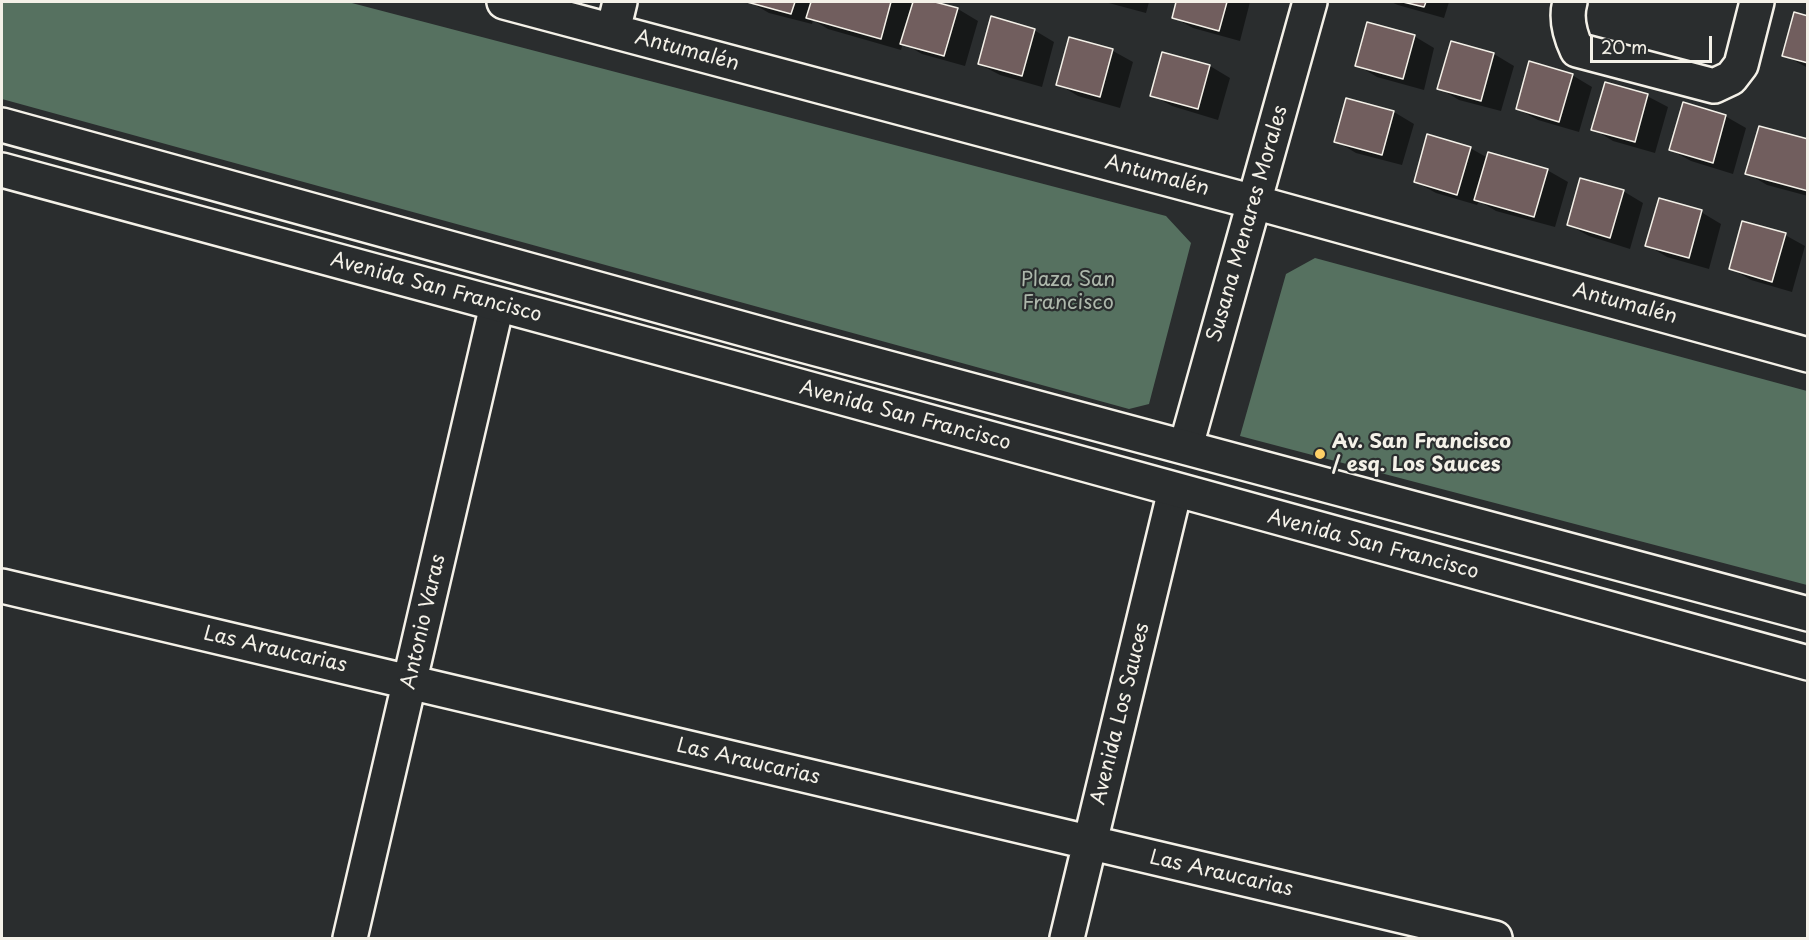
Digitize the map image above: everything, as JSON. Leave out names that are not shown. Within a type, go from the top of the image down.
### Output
[{"type":"street","name":"Antumalén","points":[[504,2],[616,16],[1254,202],[1808,355]]},
{"type":"street","name":"Susana Menares Morales","points":[[1186,446],[1310,2]]},
{"type":"street","points":[[1570,2],[1569,34],[1577,50],[1713,86],[1731,78],[1741,65],[1757,2]]},
{"type":"street","points":[[2,125],[798,344],[1808,614]]},
{"type":"street","name":"Avenida San Francisco","points":[[2,170],[1808,663]]},
{"type":"street","name":"Antonio Varas","points":[[350,939],[497,305]]},
{"type":"street","name":"Avenida Los Sauces","points":[[1067,939],[1175,490]]},
{"type":"street","name":"Las Araucarias","points":[[2,586],[1090,843],[1415,929],[1495,939]]},
{"type":"green space","name":"Plaza San Francisco","points":[[2,2],[348,2],[1166,216],[1191,243],[1149,404],[1129,409],[2,99]]},
{"type":"green space","points":[[1315,258],[1807,391],[1807,585],[1240,436],[1286,274]]},
{"type":"building","points":[[747,2],[795,2],[791,14]]},
{"type":"building","points":[[811,2],[891,2],[881,39],[806,18]]},
{"type":"building","points":[[913,2],[935,2],[958,8],[944,56],[900,44]]},
{"type":"building","points":[[1176,2],[1227,2],[1219,31],[1172,18]]},
{"type":"building","points":[[1403,2],[1426,2],[1424,7]]},
{"type":"building","points":[[1794,12],[1808,16],[1808,63],[1782,56]]},
{"type":"building","points":[[991,16],[1035,29],[1022,76],[978,64]]},
{"type":"building","points":[[1367,22],[1415,35],[1403,79],[1355,66]]},
{"type":"building","points":[[1069,37],[1113,49],[1100,97],[1056,85]]},
{"type":"building","points":[[1451,41],[1494,53],[1481,101],[1437,89]]},
{"type":"building","points":[[1162,52],[1210,65],[1198,109],[1150,96]]},
{"type":"building","points":[[1529,61],[1573,74],[1559,122],[1516,109]]},
{"type":"building","points":[[1605,82],[1648,94],[1635,142],[1591,130]]},
{"type":"building","points":[[1346,98],[1394,111],[1382,155],[1334,142]]},
{"type":"building","points":[[1683,102],[1726,115],[1713,163],[1669,150]]},
{"type":"building","points":[[1759,126],[1808,139],[1808,191],[1745,174]]},
{"type":"building","points":[[1427,134],[1471,147],[1457,195],[1414,182]]},
{"type":"building","points":[[1488,152],[1548,169],[1534,217],[1474,200]]},
{"type":"building","points":[[1580,178],[1624,190],[1610,238],[1567,225]]},
{"type":"building","points":[[1659,198],[1702,210],[1689,258],[1645,246]]},
{"type":"building","points":[[1742,221],[1786,233],[1772,282],[1729,269]]},
{"type":"place","name":"Av. San Francisco / esq. Los Sauces","points":[[1320,454]]}]
